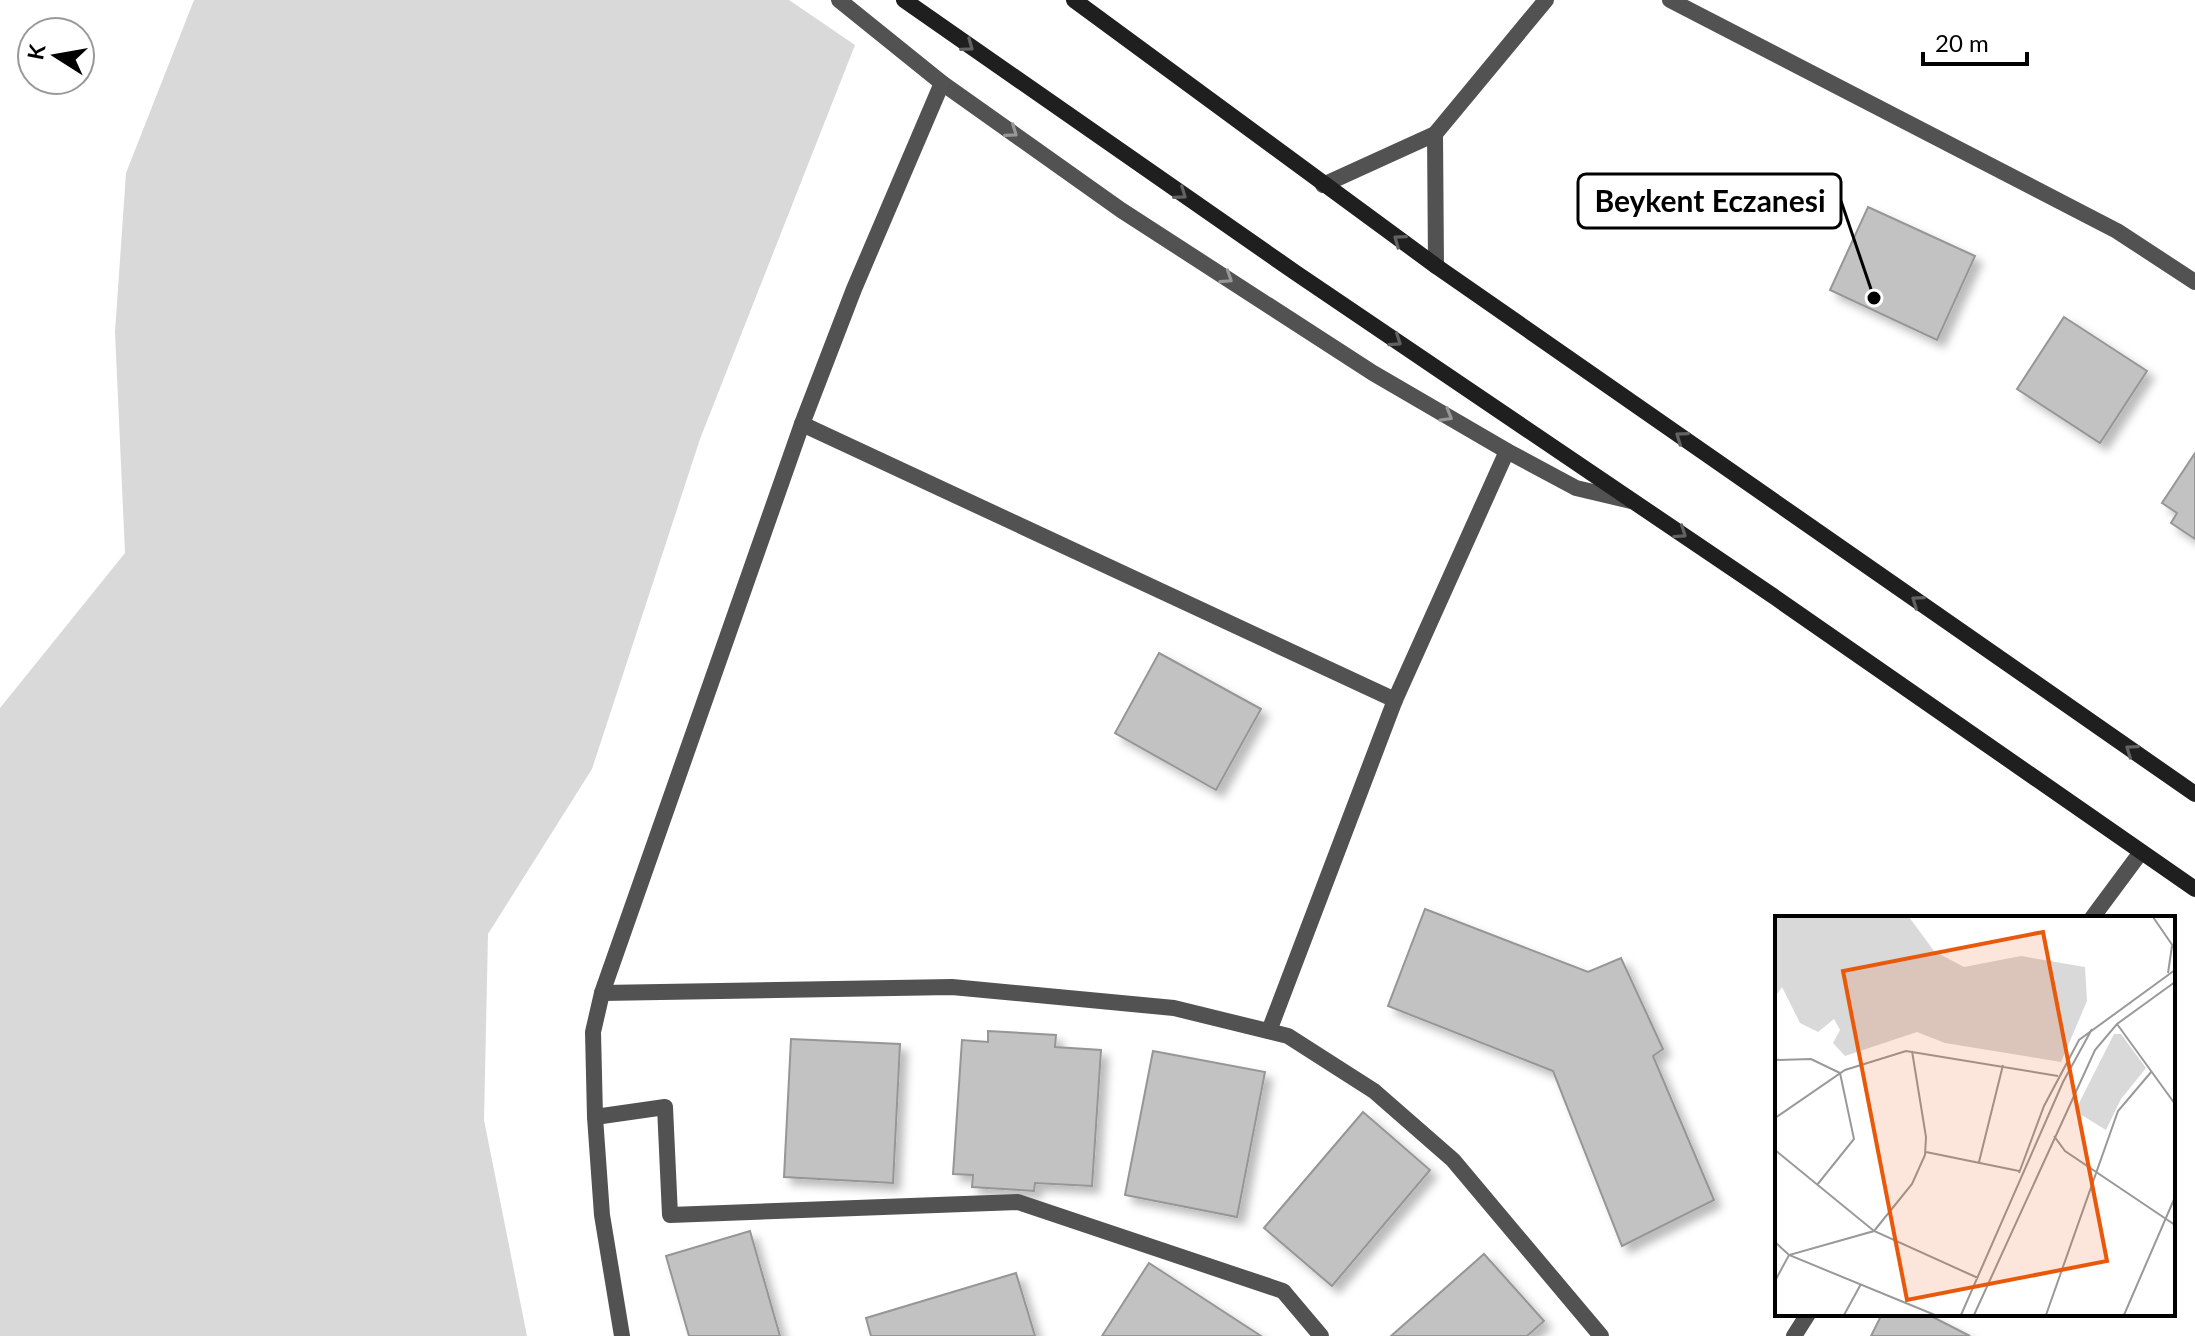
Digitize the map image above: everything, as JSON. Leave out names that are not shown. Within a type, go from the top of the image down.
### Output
[{"type":"street","points":[[839,0],[942,83],[1121,210],[1373,373],[1576,488],[1635,502]]},
{"type":"street","points":[[904,0],[1296,273],[1635,502],[2195,889]]},
{"type":"street","points":[[1074,0],[1436,266],[2195,794]]},
{"type":"street","points":[[1323,185],[1435,134],[1546,0]]},
{"type":"street","points":[[1670,0],[2117,231],[2195,282]]},
{"type":"street","points":[[622,1336],[602,1215],[595,1117],[593,1032],[602,993],[802,424],[854,289],[942,83]]},
{"type":"street","points":[[1435,134],[1436,266]]},
{"type":"street","points":[[802,424],[1395,700]]},
{"type":"street","points":[[1269,1031],[1395,700],[1507,451]]},
{"type":"street","points":[[2093,916],[2141,852]]},
{"type":"street","points":[[602,993],[952,987],[1174,1008],[1288,1036],[1374,1091],[1453,1160],[1601,1336]]},
{"type":"street","points":[[595,1117],[665,1107],[670,1215],[1018,1202],[1283,1291],[1321,1336]]},
{"type":"street","points":[[1794,1336],[1807,1316]]},
{"type":"shaded area","points":[[194,0],[789,0],[855,45],[700,439],[592,769],[488,934],[484,1120],[527,1336],[0,1336],[0,708],[125,553],[115,332],[126,173]]},
{"type":"building","points":[[1868,207],[1975,256],[1937,340],[1830,290]]},
{"type":"building","points":[[2064,317],[2147,371],[2100,443],[2017,389]]},
{"type":"building","points":[[2195,453],[2195,539],[2171,523],[2177,513],[2162,503]]},
{"type":"building","points":[[1159,653],[1261,709],[1216,790],[1115,733]]},
{"type":"building","points":[[1425,909],[1588,972],[1621,958],[1663,1049],[1653,1056],[1714,1200],[1622,1246],[1553,1071],[1388,1006]]},
{"type":"building","points":[[988,1031],[1056,1035],[1055,1047],[1101,1050],[1092,1186],[1035,1183],[1034,1191],[972,1187],[973,1175],[953,1174],[962,1040],[988,1042]]},
{"type":"building","points":[[791,1039],[900,1044],[893,1183],[784,1177]]},
{"type":"building","points":[[1153,1051],[1265,1072],[1237,1217],[1125,1195]]},
{"type":"building","points":[[1363,1112],[1430,1170],[1332,1286],[1264,1228]]},
{"type":"building","points":[[750,1231],[780,1336],[689,1336],[666,1256]]},
{"type":"building","points":[[1484,1254],[1544,1321],[1527,1336],[1391,1336]]},
{"type":"building","points":[[1149,1263],[1261,1336],[1102,1336]]},
{"type":"building","points":[[1016,1273],[1035,1336],[871,1336],[866,1318]]},
{"type":"building","points":[[1881,1316],[1931,1316],[1970,1336],[1871,1336]]},
{"type":"place","name":"Beykent Eczanesi","points":[[1874,298]]}]
